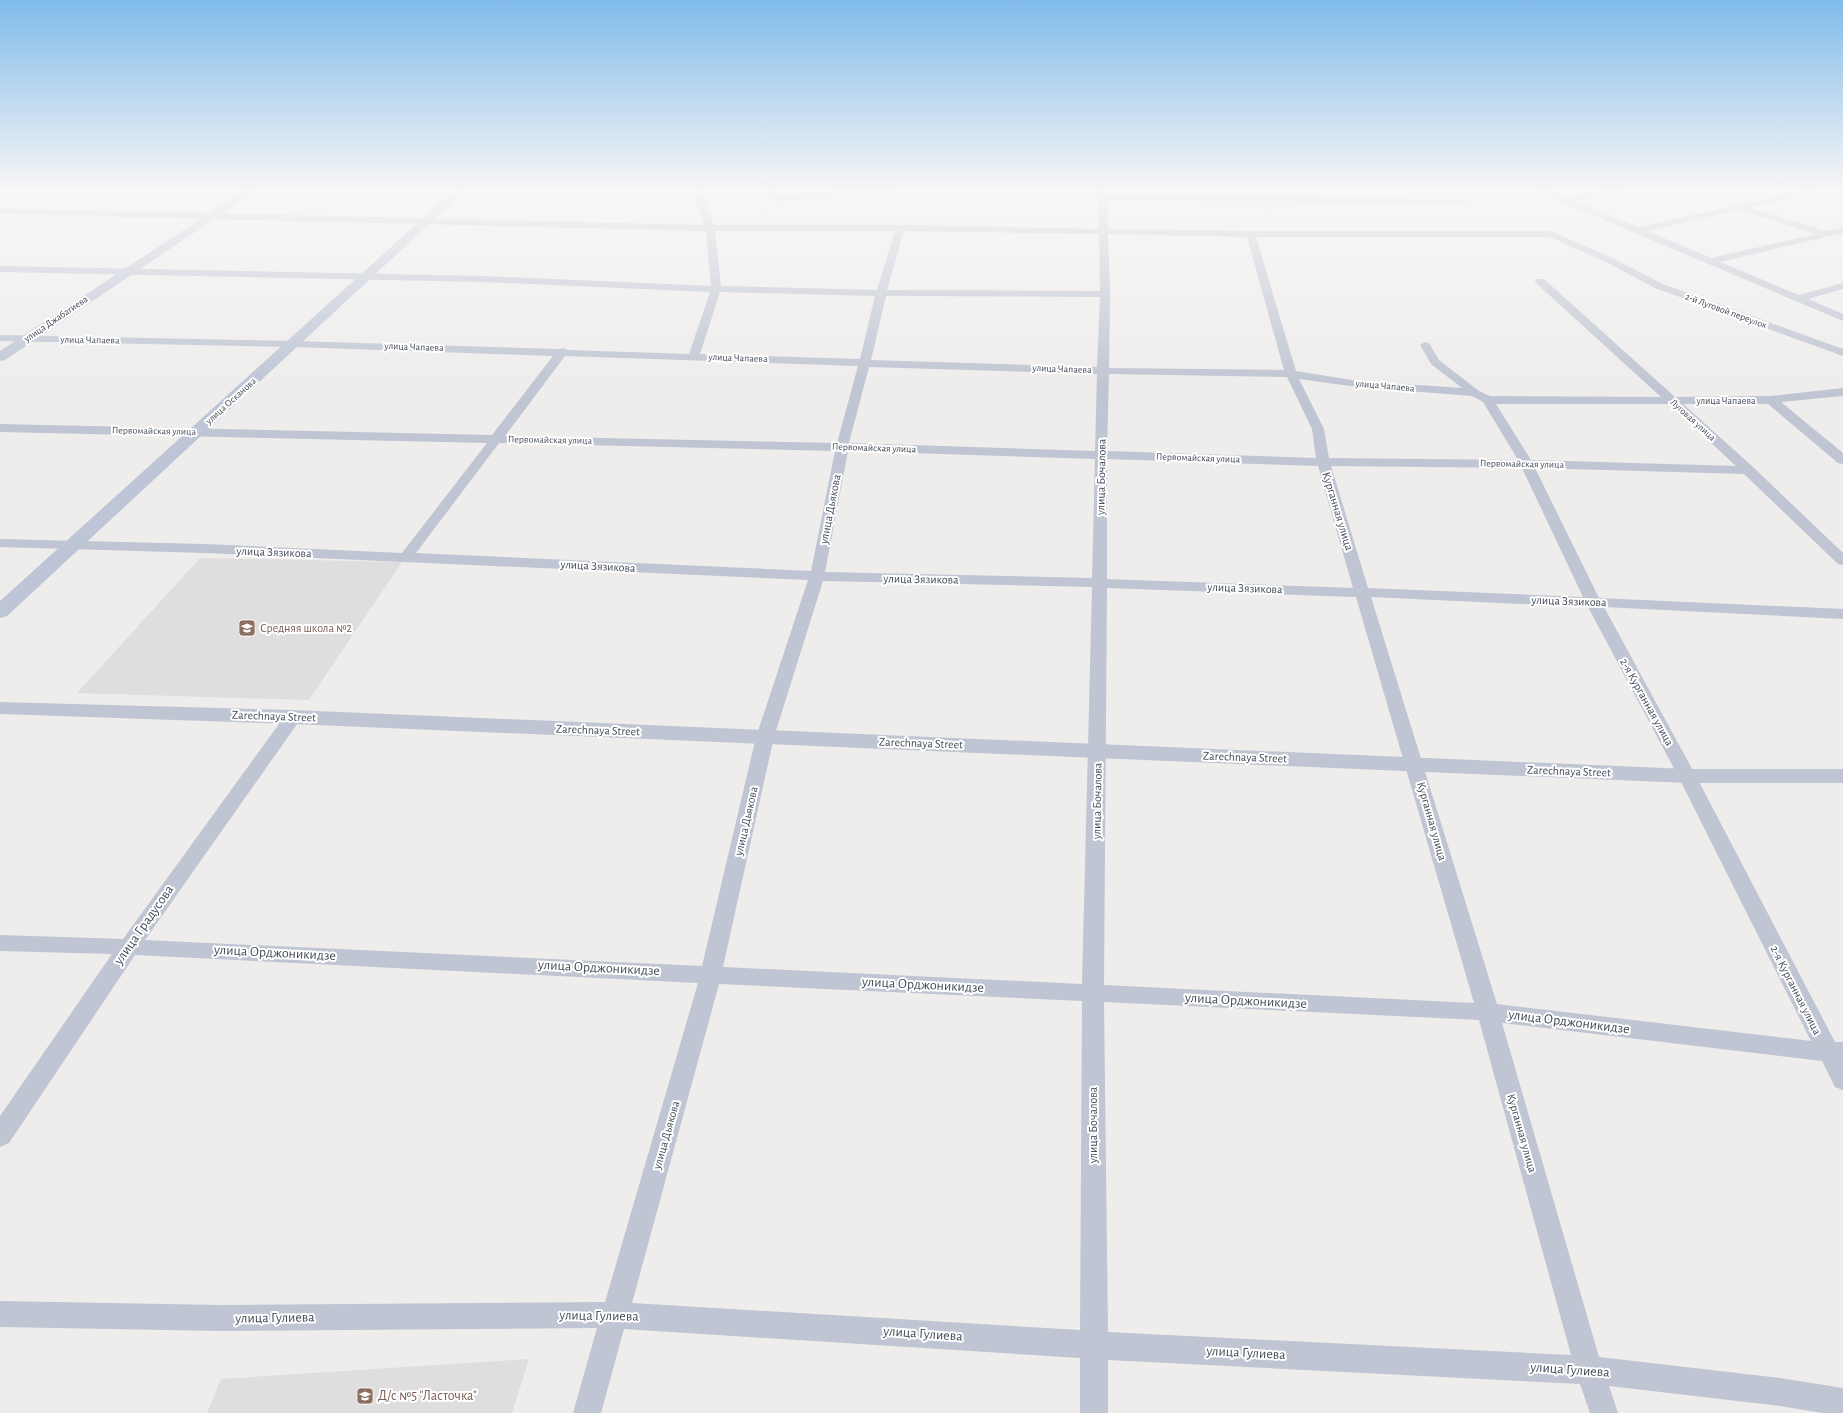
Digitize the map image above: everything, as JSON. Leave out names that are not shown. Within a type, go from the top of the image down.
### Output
[{"type":"main road","name":"улица Джабагиева","points":[[0,357],[152,255]]},
{"type":"main road","name":"улица Осканова","points":[[0,612],[390,255]]},
{"type":"street","points":[[693,357],[716,289],[713,255]]},
{"type":"street","name":"улица Дьякова","points":[[587,1413],[711,974],[765,737],[817,576],[842,447],[892,255]]},
{"type":"street","name":"улица Бочалова","points":[[1094,1413],[1093,993],[1098,750],[1101,454],[1104,371],[1104,255]]},
{"type":"street","name":"Курганная улица","points":[[1257,255],[1291,374],[1318,429],[1323,462],[1415,764],[1488,1012],[1589,1370],[1604,1413]]},
{"type":"street","name":"2-й Луговой переулок","points":[[1598,255],[1659,286],[1843,353]]},
{"type":"street","points":[[1696,255],[1843,318]]},
{"type":"street","points":[[1710,261],[1736,255]]},
{"type":"street","points":[[0,269],[129,270],[483,279],[716,289],[881,293],[1105,294]]},
{"type":"street","name":"Луговая улица","points":[[1540,281],[1748,470],[1843,561]]},
{"type":"street","points":[[1798,299],[1843,286]]},
{"type":"street","name":"улица Чапаева","points":[[0,338],[563,351],[1104,371],[1291,374],[1358,384],[1481,396],[1672,401],[1771,400],[1843,392]]},
{"type":"street","name":"2-я Курганная улица","points":[[1425,345],[1435,362],[1481,396],[1526,464],[1593,602],[1835,1052],[1843,1080]]},
{"type":"street","points":[[406,558],[499,438],[563,351]]},
{"type":"street","points":[[1771,400],[1843,460]]},
{"type":"street","name":"Первомайская улица","points":[[0,428],[499,438],[1101,454],[1323,462],[1526,464],[1748,470]]},
{"type":"street","name":"улица Зязикова","points":[[0,543],[74,544],[817,576],[1100,583],[1363,593],[1843,614]]},
{"type":"street","name":"Zarechnaya Street","points":[[0,708],[293,717],[1687,776],[1843,776]]},
{"type":"street","name":"улица Градусова","points":[[0,1136],[129,947],[293,717]]},
{"type":"street","name":"улица Орджоникидзе","points":[[0,943],[129,947],[1488,1012],[1835,1052]]},
{"type":"street","name":"улица Гулиева","points":[[0,1314],[220,1318],[615,1315],[1094,1345],[1589,1370],[1780,1392],[1843,1402]]},
{"type":"shaded area","name":"Средняя школа №2","points":[[200,558],[402,562],[309,700],[77,693]]},
{"type":"shaded area","name":"Д/с №5 \"Ласточка\"","points":[[529,1359],[512,1413],[207,1413],[221,1379]]},
{"type":"place","name":"Средняя школа №2","points":[[247,628]]},
{"type":"place","name":"Д/с №5 \"Ласточка\"","points":[[365,1396]]}]
